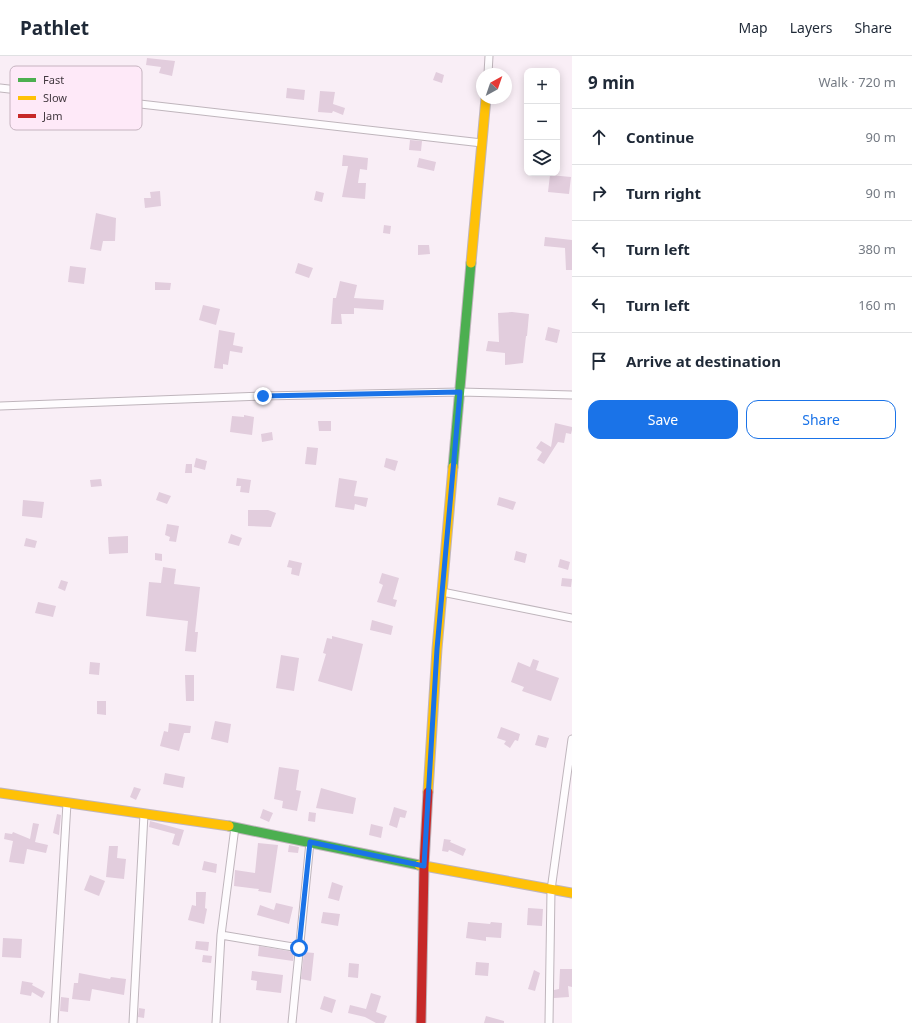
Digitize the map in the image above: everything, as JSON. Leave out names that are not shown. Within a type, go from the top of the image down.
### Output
[{"type":"street","points":[[488,68],[489,56]]},
{"type":"street","points":[[0,88],[10,89]]},
{"type":"street","points":[[142,104],[482,143]]},
{"type":"street","points":[[421,1023],[424,866],[442,592],[485,104]]},
{"type":"street","points":[[0,406],[263,396],[460,392],[572,395]]},
{"type":"street","points":[[442,592],[572,618]]},
{"type":"street","points":[[549,1023],[551,890],[572,739]]},
{"type":"street","points":[[0,793],[235,827],[424,866],[572,893]]},
{"type":"street","points":[[54,1023],[67,803]]},
{"type":"street","points":[[133,1023],[144,814]]},
{"type":"street","points":[[216,1023],[221,935],[235,827]]},
{"type":"street","points":[[292,1023],[310,842]]},
{"type":"street","points":[[221,935],[299,948]]},
{"type":"building","points":[[147,58],[175,61],[172,76],[159,73],[161,67],[146,65]]},
{"type":"building","points":[[436,72],[444,75],[442,83],[433,80]]},
{"type":"building","points":[[287,88],[305,90],[304,100],[286,98]]},
{"type":"building","points":[[320,91],[335,92],[333,104],[345,108],[343,115],[333,111],[332,113],[318,112]]},
{"type":"building","points":[[410,140],[422,141],[421,151],[409,150]]},
{"type":"building","points":[[343,155],[368,158],[367,170],[360,169],[358,183],[366,183],[365,199],[342,197],[348,166],[342,166]]},
{"type":"building","points":[[419,158],[436,162],[434,171],[417,167]]},
{"type":"building","points":[[550,176],[571,177],[569,194],[548,192]]},
{"type":"building","points":[[160,191],[161,206],[145,208],[144,198],[151,198],[150,192]]},
{"type":"building","points":[[316,191],[324,193],[322,202],[314,200]]},
{"type":"building","points":[[96,213],[116,218],[115,241],[103,241],[101,251],[90,249]]},
{"type":"building","points":[[384,225],[391,226],[390,234],[383,233]]},
{"type":"building","points":[[545,237],[572,240],[572,270],[566,270],[565,248],[544,246]]},
{"type":"building","points":[[418,245],[429,245],[430,254],[418,255]]},
{"type":"building","points":[[298,263],[313,268],[309,278],[295,273]]},
{"type":"building","points":[[70,266],[86,268],[84,284],[68,282]]},
{"type":"building","points":[[340,281],[357,285],[354,298],[384,300],[383,310],[354,308],[354,314],[341,314],[342,324],[331,324],[333,298],[336,298]]},
{"type":"building","points":[[155,282],[171,283],[170,290],[155,290]]},
{"type":"building","points":[[203,305],[220,309],[216,325],[199,320]]},
{"type":"building","points":[[512,312],[529,314],[527,336],[523,363],[505,365],[505,353],[486,351],[488,341],[499,342],[498,313]]},
{"type":"building","points":[[548,327],[560,330],[557,343],[545,340]]},
{"type":"building","points":[[219,330],[235,333],[233,345],[243,347],[242,353],[230,351],[228,365],[223,364],[223,369],[214,368]]},
{"type":"building","points":[[244,415],[254,417],[252,435],[230,432],[232,416],[244,417]]},
{"type":"building","points":[[318,421],[331,421],[331,431],[319,431]]},
{"type":"building","points":[[555,423],[572,427],[571,434],[566,433],[564,443],[558,442],[544,464],[537,460],[542,452],[536,448],[541,441],[551,447]]},
{"type":"building","points":[[272,432],[273,440],[262,442],[261,434]]},
{"type":"building","points":[[307,447],[318,448],[316,465],[305,464]]},
{"type":"building","points":[[196,458],[207,461],[205,470],[194,467]]},
{"type":"building","points":[[386,458],[398,461],[395,471],[384,467]]},
{"type":"building","points":[[186,464],[192,464],[192,473],[185,473]]},
{"type":"building","points":[[237,478],[251,480],[249,493],[240,492],[241,486],[236,486]]},
{"type":"building","points":[[339,478],[357,481],[354,496],[368,498],[366,507],[355,504],[354,510],[335,507]]},
{"type":"building","points":[[101,479],[102,486],[91,487],[90,480]]},
{"type":"building","points":[[159,492],[171,496],[167,504],[156,500]]},
{"type":"building","points":[[499,497],[516,502],[513,510],[497,505]]},
{"type":"building","points":[[23,500],[44,502],[42,518],[22,516]]},
{"type":"building","points":[[248,510],[268,510],[276,513],[271,527],[248,526]]},
{"type":"building","points":[[167,524],[179,526],[176,542],[169,541],[170,537],[165,535]]},
{"type":"building","points":[[231,534],[242,538],[239,546],[228,543]]},
{"type":"building","points":[[128,536],[128,553],[109,554],[108,537]]},
{"type":"building","points":[[26,538],[37,541],[35,548],[24,546]]},
{"type":"building","points":[[516,551],[527,554],[525,563],[514,560]]},
{"type":"building","points":[[155,553],[162,554],[162,561],[155,560]]},
{"type":"building","points":[[560,559],[570,562],[568,570],[558,567]]},
{"type":"building","points":[[289,560],[302,563],[299,576],[291,574],[292,568],[287,567]]},
{"type":"building","points":[[163,567],[176,569],[174,584],[200,587],[195,632],[198,632],[196,652],[185,651],[188,621],[146,616],[149,582],[161,583]]},
{"type":"building","points":[[382,573],[399,578],[393,599],[397,600],[395,607],[377,602],[383,585],[379,583]]},
{"type":"building","points":[[562,578],[572,579],[571,587],[561,586]]},
{"type":"building","points":[[61,580],[68,582],[65,591],[58,588]]},
{"type":"building","points":[[38,602],[56,606],[53,617],[35,613]]},
{"type":"building","points":[[372,620],[393,626],[391,635],[370,630]]},
{"type":"building","points":[[332,636],[363,644],[352,691],[318,681],[326,654],[323,653],[327,638],[332,639]]},
{"type":"building","points":[[281,655],[299,658],[294,691],[276,688]]},
{"type":"building","points":[[533,659],[539,661],[536,670],[559,678],[551,701],[522,691],[524,687],[511,682],[518,662],[530,667]]},
{"type":"building","points":[[90,662],[100,663],[99,675],[89,674]]},
{"type":"building","points":[[185,675],[194,675],[194,701],[186,701]]},
{"type":"building","points":[[97,701],[106,701],[106,715],[97,714]]},
{"type":"building","points":[[215,721],[231,724],[228,743],[211,739]]},
{"type":"building","points":[[169,723],[191,726],[190,733],[184,733],[179,751],[160,746],[164,731],[168,732]]},
{"type":"building","points":[[501,727],[520,734],[518,741],[515,740],[510,748],[504,744],[506,741],[497,738]]},
{"type":"building","points":[[538,735],[549,738],[546,748],[535,745]]},
{"type":"building","points":[[279,767],[299,770],[296,790],[301,791],[297,811],[282,808],[283,801],[274,799]]},
{"type":"building","points":[[165,773],[185,777],[183,788],[163,784]]},
{"type":"building","points":[[134,787],[141,789],[136,800],[130,797]]},
{"type":"building","points":[[321,788],[356,798],[353,814],[316,808]]},
{"type":"building","points":[[394,807],[407,811],[405,818],[400,817],[397,828],[389,825]]},
{"type":"building","points":[[263,809],[273,813],[269,822],[260,818]]},
{"type":"building","points":[[309,812],[316,813],[315,822],[308,821]]},
{"type":"building","points":[[57,814],[61,815],[59,835],[53,833]]},
{"type":"building","points":[[150,821],[184,830],[179,846],[172,844],[175,834],[149,827]]},
{"type":"building","points":[[33,823],[39,824],[35,842],[48,845],[46,853],[27,849],[24,864],[9,862],[13,841],[4,839],[5,833],[12,834],[13,832],[30,839]]},
{"type":"building","points":[[371,824],[383,827],[381,838],[369,835]]},
{"type":"building","points":[[444,839],[451,840],[450,842],[466,849],[463,856],[449,850],[448,852],[442,851]]},
{"type":"building","points":[[258,843],[278,845],[271,893],[258,891],[259,889],[234,886],[235,870],[255,873]]},
{"type":"building","points":[[289,845],[299,847],[298,853],[288,852]]},
{"type":"building","points":[[109,846],[118,846],[117,858],[126,859],[124,879],[106,877]]},
{"type":"building","points":[[204,861],[217,864],[216,873],[202,870]]},
{"type":"building","points":[[90,875],[105,881],[99,896],[84,890]]},
{"type":"building","points":[[332,882],[343,886],[339,901],[328,898]]},
{"type":"building","points":[[196,892],[206,892],[205,908],[207,909],[204,924],[188,920],[192,905],[196,906]]},
{"type":"building","points":[[276,903],[293,907],[289,924],[257,915],[260,905],[274,910]]},
{"type":"building","points":[[528,908],[543,909],[542,926],[527,925]]},
{"type":"building","points":[[323,912],[340,914],[338,926],[321,923]]},
{"type":"building","points":[[468,922],[490,924],[491,922],[502,923],[501,938],[486,937],[486,941],[466,938]]},
{"type":"building","points":[[3,938],[22,939],[21,958],[2,957]]},
{"type":"building","points":[[196,941],[209,942],[208,951],[195,949]]},
{"type":"building","points":[[259,946],[294,952],[293,961],[258,956]]},
{"type":"building","points":[[304,952],[314,953],[311,981],[301,979]]},
{"type":"building","points":[[203,955],[212,956],[211,963],[202,962]]},
{"type":"building","points":[[476,962],[489,963],[488,976],[475,975]]},
{"type":"building","points":[[349,963],[359,964],[358,978],[348,977]]},
{"type":"building","points":[[560,969],[572,969],[572,987],[568,986],[569,997],[554,998],[554,990],[559,989]]},
{"type":"building","points":[[534,970],[540,973],[535,991],[528,989]]},
{"type":"building","points":[[252,971],[283,975],[281,993],[256,990],[257,981],[251,980]]},
{"type":"building","points":[[79,973],[110,979],[111,977],[126,979],[124,995],[92,989],[90,1001],[72,999],[74,983],[78,983]]},
{"type":"building","points":[[22,981],[33,983],[32,985],[45,992],[42,998],[32,992],[31,996],[20,994]]},
{"type":"building","points":[[371,993],[381,996],[376,1012],[387,1016],[384,1023],[376,1023],[365,1017],[348,1013],[350,1005],[366,1009]]},
{"type":"building","points":[[324,996],[336,1000],[332,1013],[320,1009]]},
{"type":"building","points":[[61,997],[69,998],[68,1012],[60,1011]]},
{"type":"building","points":[[139,1008],[145,1009],[144,1018],[138,1017]]},
{"type":"building","points":[[486,1016],[504,1021],[504,1023],[484,1023]]},
{"type":"traffic: fast","points":[[453,467],[471,263]]},
{"type":"traffic: fast","points":[[229,826],[419,865]]},
{"type":"traffic: slow","points":[[471,263],[485,104]]},
{"type":"traffic: slow","points":[[428,792],[437,649],[453,467]]},
{"type":"traffic: slow","points":[[0,793],[229,826]]},
{"type":"traffic: slow","points":[[419,865],[572,893]]},
{"type":"traffic: jam","points":[[421,1023],[424,866],[428,792]]},
{"type":"route","points":[[263,396],[460,392],[437,649],[424,866],[310,842],[299,948]]}]
